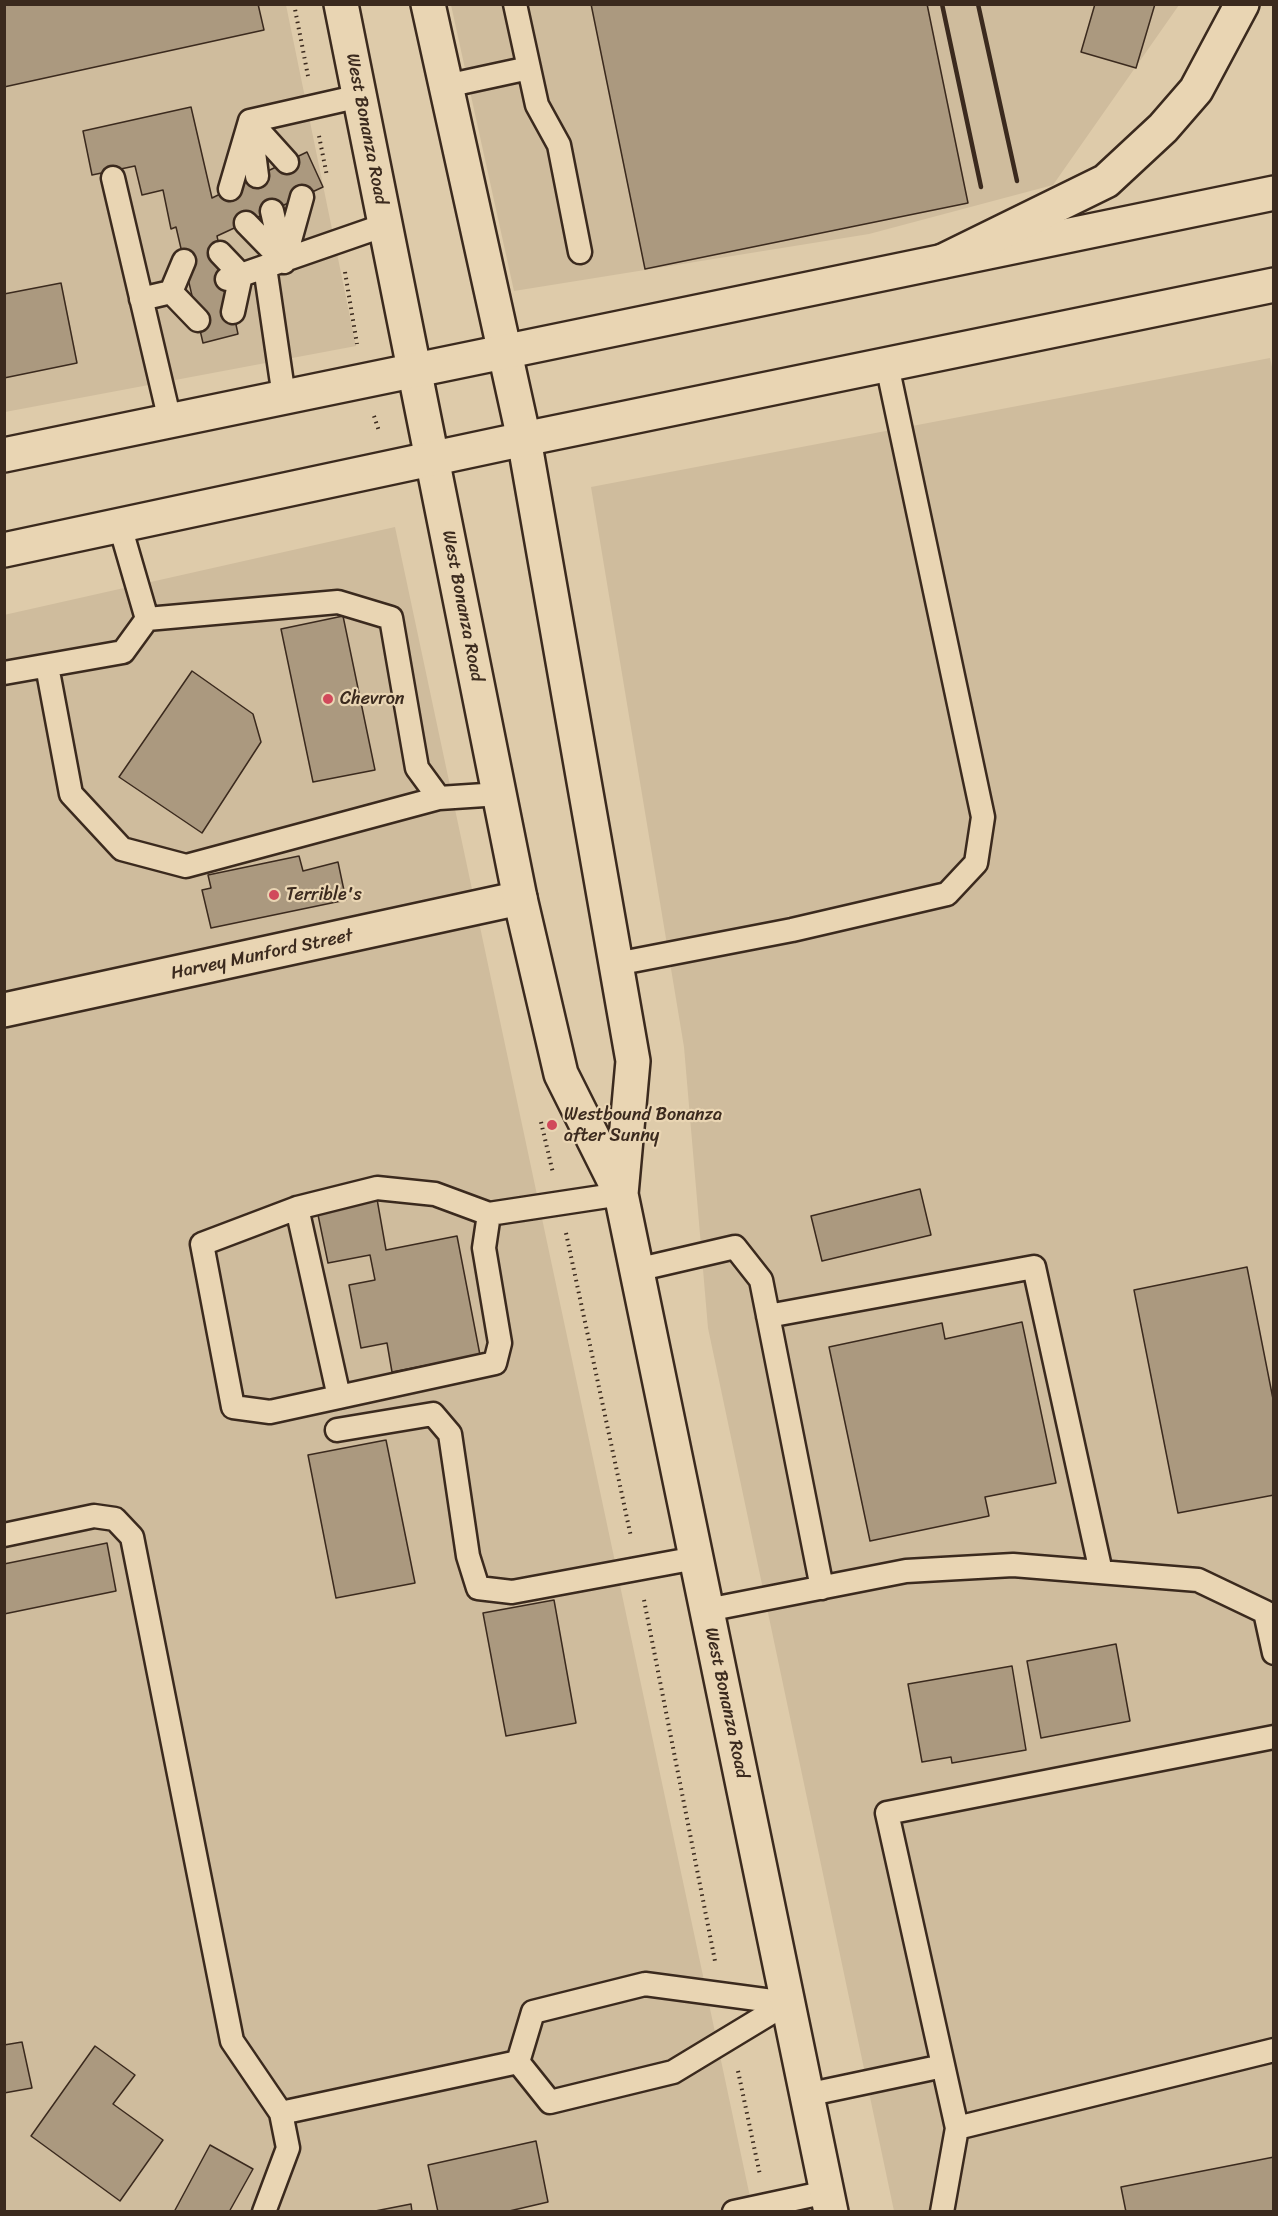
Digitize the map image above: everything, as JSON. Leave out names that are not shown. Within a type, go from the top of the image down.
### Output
[{"type":"main road","name":"West Bonanza Road","points":[[341,4],[520,898],[561,1074],[621,1194],[829,2202]]},
{"type":"main road","name":"West Bonanza Road","points":[[428,4],[524,439],[633,1061],[621,1194]]},
{"type":"main road","points":[[943,261],[1106,181],[1163,128],[1196,90],[1242,4]]},
{"type":"main road","points":[[4,455],[1274,193]]},
{"type":"main road","points":[[4,550],[524,439],[1274,285]]},
{"type":"main road","name":"Harvey Munford Street","points":[[4,1010],[520,898]]},
{"type":"lane","points":[[515,4],[537,105],[559,145],[580,252]]},
{"type":"lane","points":[[446,86],[529,68]]},
{"type":"lane","points":[[249,121],[360,96]]},
{"type":"lane","points":[[249,121],[287,162]]},
{"type":"lane","points":[[249,121],[257,176]]},
{"type":"lane","points":[[230,189],[249,121]]},
{"type":"lane","points":[[113,178],[170,421]]},
{"type":"lane","points":[[274,264],[302,197]]},
{"type":"lane","points":[[272,211],[284,397]]},
{"type":"lane","points":[[246,224],[274,264]]},
{"type":"lane","points":[[234,277],[385,225]]},
{"type":"lane","points":[[220,253],[234,277],[233,312]]},
{"type":"lane","points":[[184,261],[181,290],[198,320]]},
{"type":"lane","points":[[141,299],[181,290]]},
{"type":"lane","points":[[616,964],[792,930],[947,894],[976,863],[983,817],[887,365]]},
{"type":"lane","points":[[120,526],[147,619]]},
{"type":"lane","points":[[4,673],[123,652],[147,619],[338,602],[391,618],[417,768],[439,798]]},
{"type":"lane","points":[[47,666],[70,794],[122,849],[186,866],[439,798],[500,794]]},
{"type":"lane","points":[[489,1214],[484,1248],[500,1343],[495,1363],[270,1412],[233,1407],[202,1244],[297,1208],[377,1188],[435,1194],[489,1214],[621,1194]]},
{"type":"lane","points":[[297,1208],[339,1397]]},
{"type":"lane","points":[[636,1270],[735,1247],[761,1280],[822,1588]]},
{"type":"lane","points":[[768,1316],[1034,1267],[1101,1572]]},
{"type":"lane","points":[[338,1430],[433,1414],[450,1434],[468,1556],[478,1588],[512,1592],[696,1558]]},
{"type":"lane","points":[[4,1535],[94,1516],[115,1519],[132,1537],[232,2041],[281,2113],[288,2148],[264,2211]]},
{"type":"lane","points":[[706,1610],[906,1571],[1013,1565],[1198,1580],[1265,1612],[1274,1653]]},
{"type":"lane","points":[[942,2211],[957,2128],[887,1813],[1274,1737]]},
{"type":"lane","points":[[518,2062],[533,2012],[645,1984],[787,2002]]},
{"type":"lane","points":[[518,2062],[550,2102],[591,2094],[673,2072],[787,2002]]},
{"type":"lane","points":[[957,2128],[1274,2050]]},
{"type":"lane","points":[[281,2113],[518,2062]]},
{"type":"lane","points":[[806,2095],[943,2066]]},
{"type":"lane","points":[[734,2211],[829,2202]]},
{"type":"shaded area","points":[[5,5],[286,5],[356,346],[5,412]]},
{"type":"shaded area","points":[[451,5],[1179,5],[1053,185],[869,234],[514,291]]},
{"type":"shaded area","points":[[1270,358],[1274,376],[1273,2211],[894,2211],[708,1328],[684,1047],[591,487]]},
{"type":"shaded area","points":[[395,527],[753,2211],[5,2211],[4,615]]},
{"type":"building","points":[[4,4],[258,4],[264,30],[4,87]]},
{"type":"building","points":[[591,4],[927,4],[968,203],[645,269]]},
{"type":"building","points":[[1095,4],[1155,4],[1136,68],[1081,52]]},
{"type":"building","points":[[191,107],[212,198],[307,152],[323,187],[217,236],[238,334],[203,343],[176,227],[171,229],[163,190],[142,195],[135,166],[92,175],[83,131]]},
{"type":"building","points":[[61,283],[77,363],[4,378],[4,294]]},
{"type":"building","points":[[343,616],[375,770],[313,782],[281,629]]},
{"type":"building","points":[[192,671],[253,714],[261,742],[202,833],[119,777]]},
{"type":"building","name":"Terrible's","points":[[299,856],[303,871],[338,862],[346,900],[211,928],[202,890],[211,888],[208,875]]},
{"type":"building","points":[[920,1189],[931,1235],[822,1261],[811,1216]]},
{"type":"building","points":[[377,1199],[386,1250],[457,1236],[480,1355],[392,1372],[387,1343],[361,1348],[349,1285],[375,1280],[370,1255],[328,1263],[317,1210]]},
{"type":"building","points":[[1247,1267],[1274,1404],[1274,1495],[1178,1513],[1134,1290]]},
{"type":"building","points":[[1022,1322],[1056,1483],[985,1497],[989,1516],[870,1541],[829,1347],[942,1323],[945,1339]]},
{"type":"building","points":[[386,1440],[415,1583],[336,1598],[308,1455]]},
{"type":"building","points":[[107,1543],[116,1591],[4,1614],[4,1564]]},
{"type":"building","points":[[554,1600],[576,1723],[506,1736],[483,1613]]},
{"type":"building","points":[[1116,1644],[1130,1721],[1041,1738],[1027,1661]]},
{"type":"building","points":[[1012,1666],[1026,1750],[952,1763],[951,1757],[922,1762],[908,1684]]},
{"type":"building","points":[[22,2042],[32,2088],[4,2093],[4,2045]]},
{"type":"building","points":[[95,2046],[135,2075],[113,2104],[163,2140],[120,2201],[31,2136]]},
{"type":"building","points":[[536,2141],[548,2202],[505,2212],[438,2212],[428,2165]]},
{"type":"building","points":[[210,2145],[253,2169],[229,2212],[174,2212]]},
{"type":"building","points":[[1274,2157],[1274,2212],[1126,2212],[1121,2187]]},
{"type":"building","points":[[411,2204],[412,2212],[370,2212]]},
{"type":"railway","points":[[942,4],[981,187]]},
{"type":"railway","points":[[978,4],[1017,181]]},
{"type":"place","name":"Chevron","points":[[328,699]]},
{"type":"place","name":"Terrible's","points":[[274,895]]},
{"type":"place","name":"Westbound Bonanza after Sunny","points":[[552,1125]]}]
